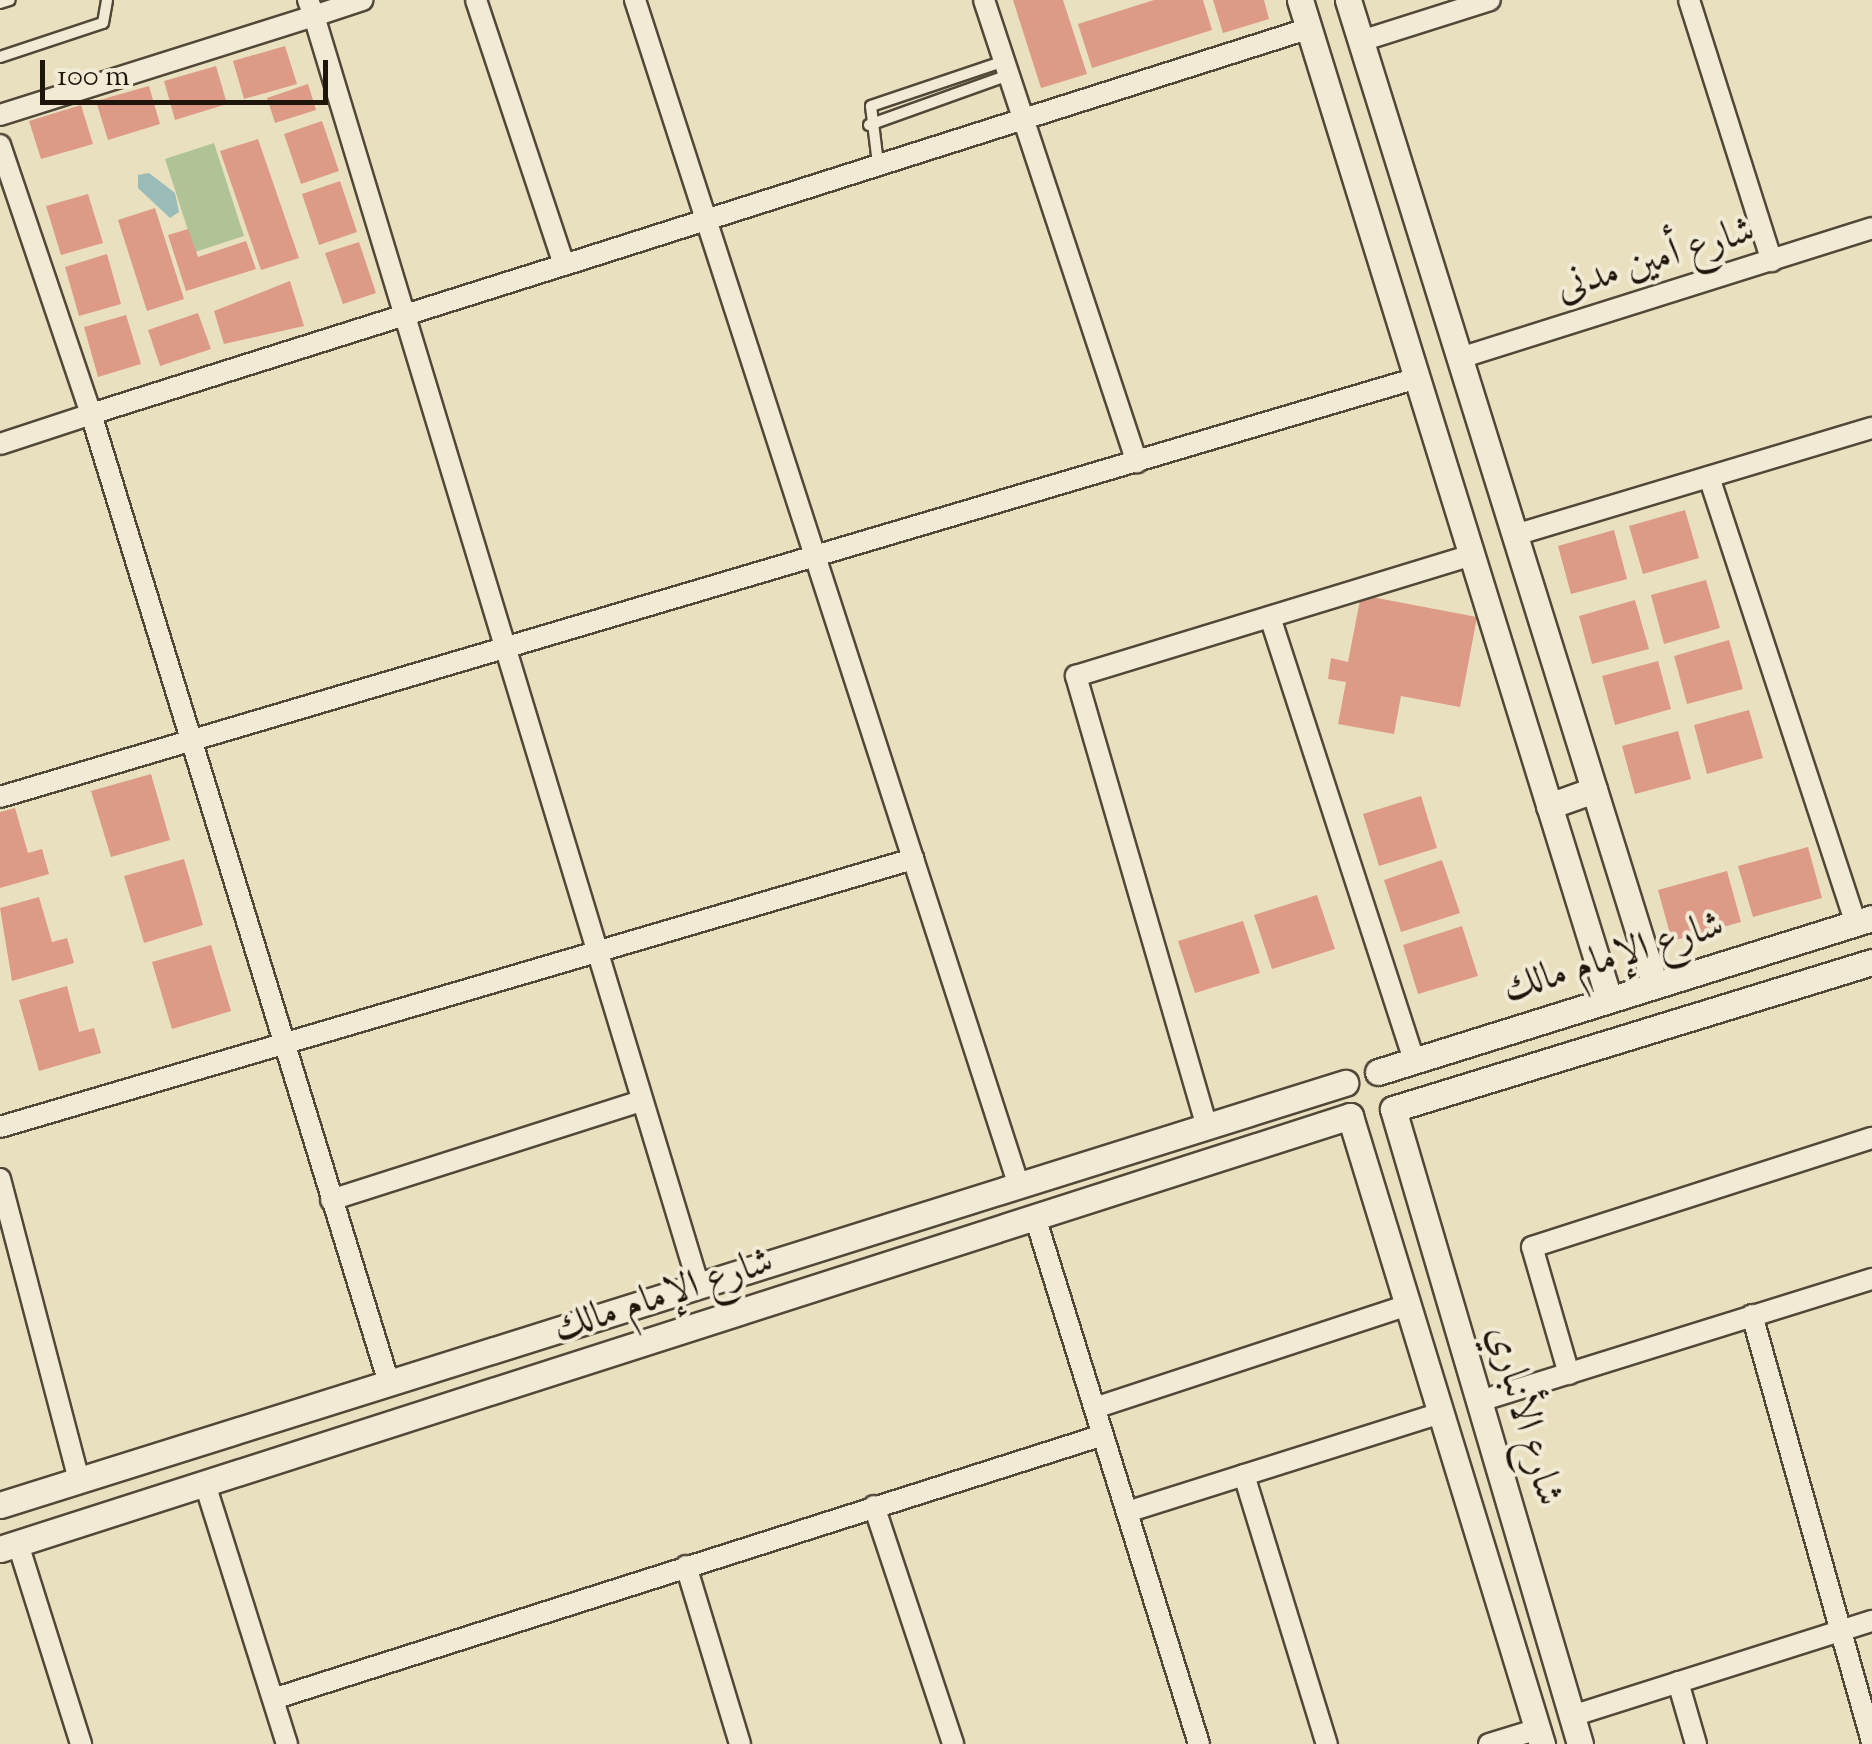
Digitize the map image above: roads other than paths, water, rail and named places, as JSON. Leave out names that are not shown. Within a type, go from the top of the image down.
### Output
[{"type":"street","points":[[0,115],[311,8],[362,0]]},
{"type":"street","points":[[476,0],[564,265]]},
{"type":"street","points":[[634,0],[1019,1186]]},
{"type":"street","points":[[984,0],[1137,462]]},
{"type":"street","points":[[1300,0],[1609,1000]]},
{"type":"street","points":[[1348,0],[1655,985]]},
{"type":"street","points":[[1361,41],[1490,0]]},
{"type":"street","points":[[1689,0],[1772,261]]},
{"type":"street","points":[[311,8],[699,1286]]},
{"type":"street","points":[[0,444],[1310,28]]},
{"type":"street","points":[[0,145],[91,414],[189,748],[389,1383]]},
{"type":"street","points":[[1361,195],[1404,179]]},
{"type":"street","name":"شارع أمين مدنى","points":[[1460,358],[1872,228]]},
{"type":"street","points":[[0,797],[189,748],[1417,378]]},
{"type":"street","points":[[1515,536],[1872,428]]},
{"type":"street","points":[[1710,477],[1864,920]]},
{"type":"street","points":[[1207,1127],[1076,676],[1471,554]]},
{"type":"street","points":[[1270,617],[1414,1060]]},
{"type":"street","points":[[1549,806],[1594,790]]},
{"type":"street","points":[[0,1127],[284,1048],[912,859]]},
{"type":"street","name":"شارع الإمام مالك","points":[[1378,1072],[1864,920]]},
{"type":"street","name":"شارع الإمام مالك","points":[[1394,1108],[1872,962]]},
{"type":"street","points":[[1378,1072],[1392,1083],[1394,1108],[1374,1123],[1350,1116],[1346,1083],[1378,1072]]},
{"type":"street","name":"شارع الإمام مالك","points":[[0,1505],[1346,1083]]},
{"type":"street","points":[[332,1200],[642,1102]]},
{"type":"street","name":"شارع الأنباري","points":[[1394,1108],[1580,1744]]},
{"type":"street","name":"شارع الإمام مالك","points":[[9,1546],[1350,1116]]},
{"type":"street","name":"شارع الأنباري","points":[[1350,1116],[1540,1737]]},
{"type":"street","points":[[1569,1374],[1532,1247],[1872,1138]]},
{"type":"street","points":[[0,1179],[79,1480]]},
{"type":"street","points":[[1035,1217],[1199,1744]]},
{"type":"street","points":[[1480,1401],[1872,1279]]},
{"type":"street","points":[[1094,1408],[1408,1305]]},
{"type":"street","points":[[1752,1315],[1837,1632],[1872,1742]]},
{"type":"street","points":[[543,1335],[554,1372]]},
{"type":"street","points":[[1127,1512],[1442,1414]]},
{"type":"street","points":[[273,1700],[1103,1436]]},
{"type":"street","points":[[1244,1475],[1328,1744]]},
{"type":"street","points":[[205,1484],[287,1744]]},
{"type":"street","points":[[874,1506],[953,1744]]},
{"type":"street","points":[[9,1546],[82,1744]]},
{"type":"street","points":[[686,1566],[740,1744]]},
{"type":"street","points":[[1572,1716],[1872,1621]]},
{"type":"street","points":[[1678,1682],[1696,1744]]},
{"type":"street","points":[[1489,1744],[1540,1737]]},
{"type":"lane","points":[[0,3],[10,0]]},
{"type":"lane","points":[[0,57],[103,22],[107,0]]},
{"type":"lane","points":[[869,125],[1007,68]]},
{"type":"lane","points":[[878,165],[869,125],[872,106],[1007,68]]},
{"type":"water","points":[[149,173],[175,193],[179,212],[170,218],[138,188],[138,175]]}]
